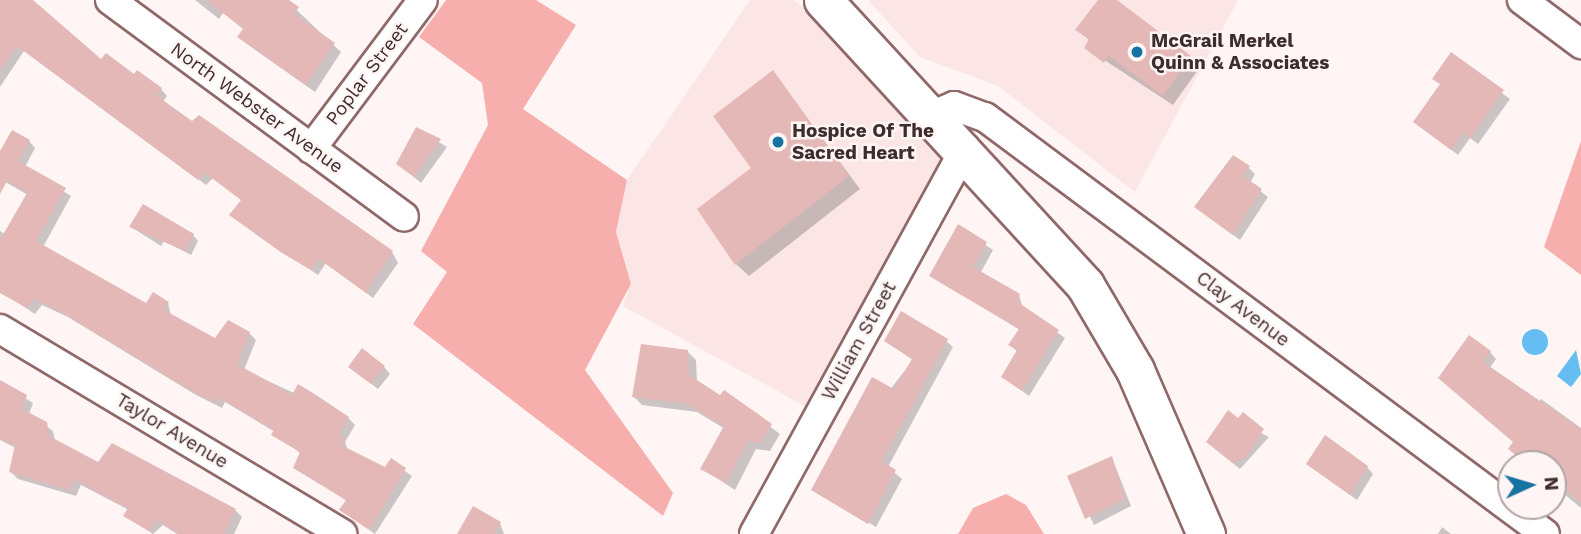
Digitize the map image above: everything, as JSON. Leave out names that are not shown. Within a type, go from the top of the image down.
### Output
[{"type":"main road","points":[[823,0],[965,148],[1085,285],[1135,370],[1206,534]]},
{"type":"street","name":"North Webster Avenue","points":[[110,0],[404,217]]},
{"type":"street","name":"Poplar Street","points":[[312,149],[424,0]]},
{"type":"street","points":[[1522,0],[1581,44]]},
{"type":"street","name":"Clay Avenue","points":[[933,115],[954,106],[985,117],[1545,534]]},
{"type":"street","name":"William Street","points":[[754,534],[965,148]]},
{"type":"street","name":"Taylor Avenue","points":[[0,329],[342,534]]},
{"type":"shaded area","points":[[446,0],[536,0],[576,25],[523,109],[627,180],[616,232],[631,284],[585,370],[673,493],[663,516],[413,324],[447,272],[421,251],[488,125],[482,83],[419,37]]},
{"type":"shaded area","points":[[750,0],[793,0],[825,23],[947,161],[810,409],[623,306],[631,284],[616,232],[627,180]]},
{"type":"shaded area","points":[[868,0],[1238,0],[1135,192],[998,86],[920,57]]},
{"type":"shaded area","points":[[1581,141],[1581,275],[1544,247]]},
{"type":"shaded area","points":[[1006,494],[1026,505],[1044,534],[958,534],[973,508]]},
{"type":"water","points":[[1535,329],[1545,332],[1548,342],[1545,352],[1535,355],[1525,352],[1522,342],[1525,332]]},
{"type":"water","points":[[1576,350],[1581,374],[1571,387],[1557,376]]},
{"type":"building","points":[[0,0],[33,0],[101,59],[106,53],[134,74],[137,70],[162,88],[157,96],[192,121],[199,115],[393,251],[366,293],[319,259],[311,270],[282,253],[229,215],[241,200],[205,173],[198,180],[17,46],[0,71]]},
{"type":"building","points":[[207,0],[289,0],[299,7],[294,14],[335,43],[306,85],[237,37],[243,29]]},
{"type":"building","name":"McGrail Merkel Quinn & Associates","points":[[1098,0],[1117,0],[1191,56],[1163,96],[1108,55],[1104,63],[1084,48],[1089,39],[1075,30]]},
{"type":"building","points":[[1451,52],[1504,90],[1470,138],[1463,133],[1451,150],[1413,122],[1440,84],[1432,79]]},
{"type":"building","name":"Hospice Of The Sacred Heart","points":[[773,70],[849,176],[735,265],[697,209],[751,168],[713,116]]},
{"type":"building","points":[[416,127],[441,139],[414,177],[396,164]]},
{"type":"building","points":[[12,130],[30,140],[18,161],[66,188],[36,241],[146,303],[153,292],[169,302],[164,310],[215,338],[228,320],[250,332],[237,364],[292,395],[298,384],[316,395],[349,417],[339,435],[345,439],[341,445],[385,467],[391,458],[406,468],[368,529],[339,510],[346,500],[293,468],[300,452],[271,435],[274,430],[218,397],[215,403],[187,388],[59,311],[34,299],[27,308],[0,293],[0,240],[27,193],[7,181],[0,194],[0,151]]},
{"type":"building","points":[[1233,155],[1250,166],[1243,176],[1262,189],[1233,235],[1194,207]]},
{"type":"building","points":[[143,204],[194,234],[185,251],[129,227]]},
{"type":"building","points":[[958,224],[987,242],[973,267],[1020,294],[1016,301],[1059,330],[1022,391],[1001,377],[1017,350],[1008,345],[1019,329],[929,276]]},
{"type":"building","points":[[901,311],[948,339],[882,461],[896,470],[868,524],[811,490],[872,377],[894,389],[912,359],[884,341]]},
{"type":"building","points":[[1469,335],[1491,351],[1483,362],[1581,429],[1581,503],[1567,492],[1567,450],[1509,450],[1513,442],[1438,378]]},
{"type":"building","points":[[641,344],[688,350],[689,375],[720,395],[724,390],[772,424],[761,443],[748,441],[726,483],[700,469],[724,426],[687,404],[632,397]]},
{"type":"building","points":[[362,348],[385,366],[371,384],[348,367]]},
{"type":"building","points":[[0,380],[27,395],[22,409],[47,422],[49,436],[98,462],[112,443],[236,509],[224,534],[179,534],[156,520],[149,531],[123,516],[128,508],[74,480],[69,490],[9,472],[15,445],[0,438]]},
{"type":"building","points":[[1228,410],[1238,418],[1243,412],[1264,429],[1246,457],[1233,463],[1206,442]]},
{"type":"building","points":[[1325,435],[1368,466],[1350,495],[1306,464]]},
{"type":"building","points":[[1112,456],[1125,499],[1085,519],[1067,476]]},
{"type":"building","points":[[473,506],[501,522],[494,534],[457,534]]},
{"type":"place","name":"McGrail Merkel Quinn & Associates","points":[[1137,52]]},
{"type":"place","name":"Hospice Of The Sacred Heart","points":[[778,142]]}]
